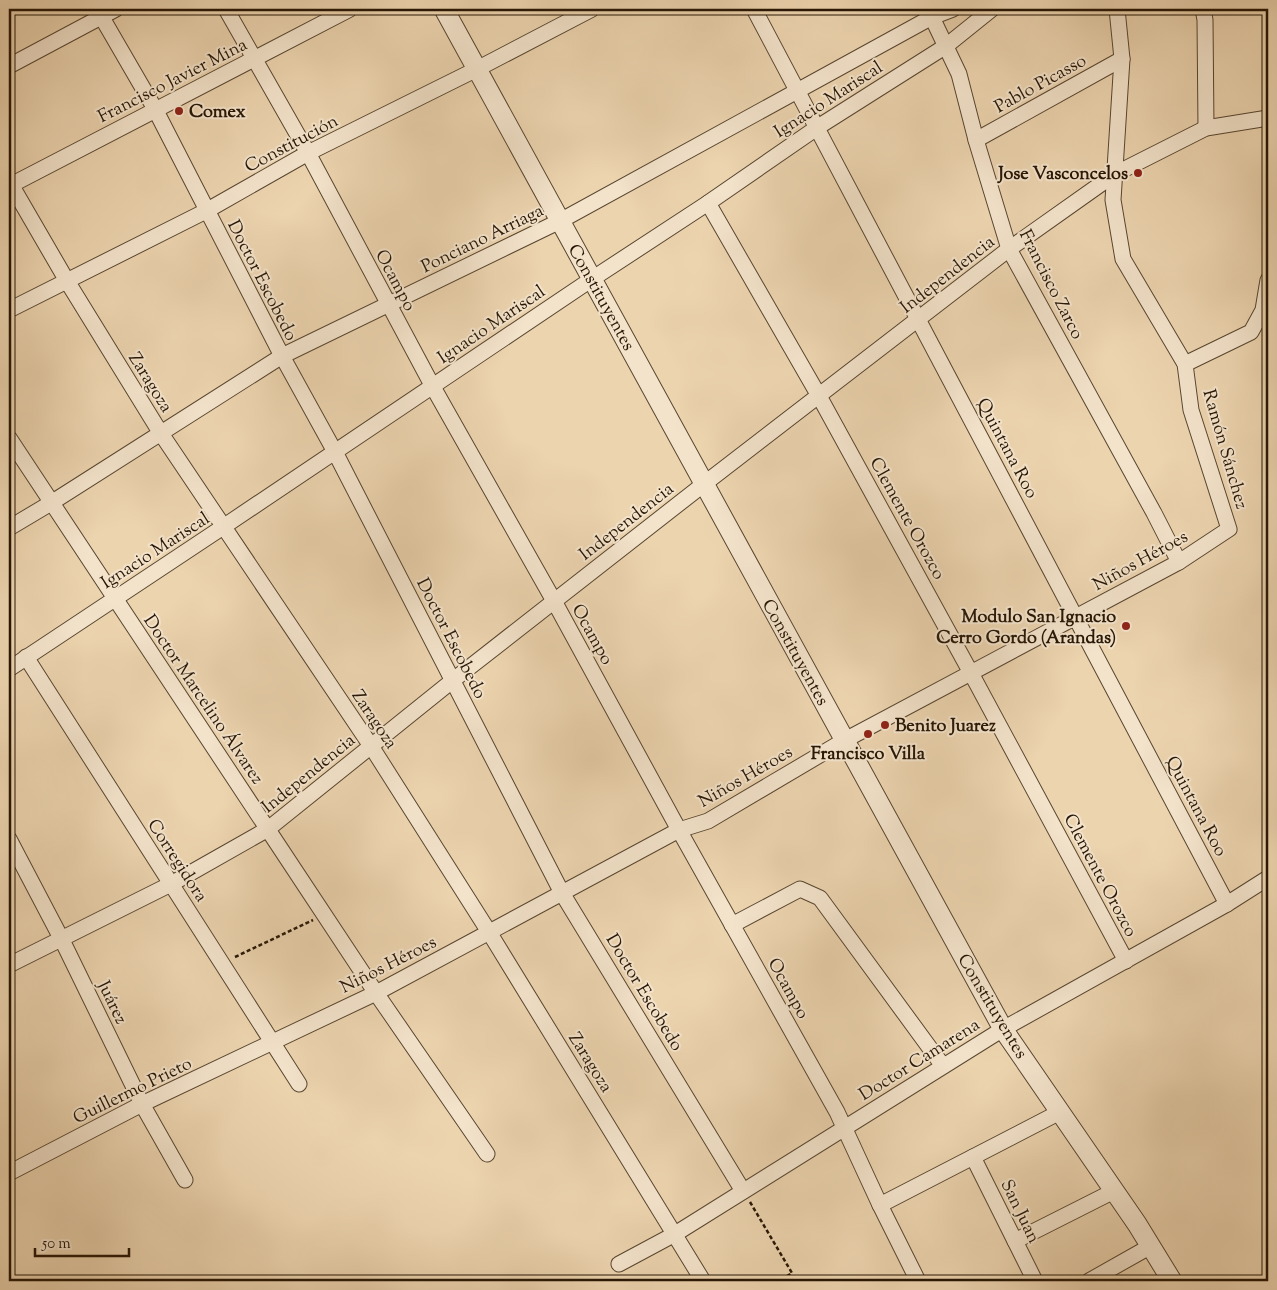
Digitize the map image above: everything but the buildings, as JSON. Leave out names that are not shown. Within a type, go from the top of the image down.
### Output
[{"type":"street","points":[[9,66],[99,12],[116,9]]},
{"type":"street","name":"Ocampo","points":[[226,9],[308,153],[388,305],[554,601],[844,1127],[918,1281]]},
{"type":"street","name":"Francisco Javier Mina","points":[[10,183],[350,9]]},
{"type":"street","name":"Constituyentes","points":[[444,9],[1003,1029],[1151,1246],[1172,1281]]},
{"type":"street","name":"Constitución","points":[[9,310],[206,211],[308,153],[477,69],[592,9]]},
{"type":"street","name":"Quintana Roo","points":[[754,9],[1228,904]]},
{"type":"street","name":"Ponciano Arriaga","points":[[9,528],[282,356],[560,221],[798,91],[930,13],[953,9]]},
{"type":"street","name":"Ignacio Mariscal","points":[[9,669],[708,203],[818,127],[946,46],[992,9]]},
{"type":"street","name":"Ramón Sánchez","points":[[1117,9],[1122,59],[1113,200],[1123,259],[1185,364],[1191,410],[1229,529]]},
{"type":"street","points":[[1203,9],[1205,20],[1206,128]]},
{"type":"street","name":"Doctor Escobedo","points":[[99,12],[155,109],[206,211],[335,452],[562,893],[743,1191]]},
{"type":"street","name":"Francisco Zarco","points":[[930,13],[959,74],[976,140],[1009,249],[1179,562]]},
{"type":"street","name":"Pablo Picasso","points":[[976,140],[1122,59]]},
{"type":"street","name":"Independencia","points":[[9,965],[171,884],[268,829],[452,681],[704,484],[1009,249],[1114,174],[1206,128],[1268,118]]},
{"type":"street","name":"Zaragoza","points":[[10,183],[67,281],[160,432],[371,746],[489,932],[703,1281]]},
{"type":"street","name":"Clemente Orozco","points":[[708,203],[819,396],[1126,961]]},
{"type":"street","points":[[1185,364],[1251,332],[1263,310],[1268,280]]},
{"type":"street","name":"Doctor Marcelino Álvarez","points":[[9,438],[376,993],[487,1154]]},
{"type":"street","name":"Niños Héroes","points":[[272,1042],[376,993],[679,830],[708,821],[845,740],[1179,562],[1229,529]]},
{"type":"street","name":"Corregidora","points":[[26,657],[299,1084]]},
{"type":"street","name":"Juárez","points":[[9,839],[62,940],[142,1104],[185,1180]]},
{"type":"street","name":"Doctor Camarena","points":[[619,1264],[675,1234],[1003,1029],[1228,904],[1268,878]]},
{"type":"street","points":[[732,924],[800,889],[820,898],[943,1066]]},
{"type":"street","name":"Guillermo Prieto","points":[[9,1173],[142,1104],[272,1042]]},
{"type":"street","points":[[880,1205],[1060,1112]]},
{"type":"street","name":"San Juan","points":[[973,1157],[1035,1281]]},
{"type":"street","points":[[1015,1241],[1114,1191]]},
{"type":"street","points":[[1089,1281],[1151,1246]]},
{"type":"path","points":[[222,964],[324,914]]},
{"type":"path","points":[[743,1191],[792,1273],[778,1281]]},
{"type":"place","name":"Comex","points":[[179,111]]},
{"type":"place","name":"Jose Vasconcelos","points":[[1138,173]]},
{"type":"place","name":"Modulo San Ignacio Cerro Gordo (Arandas)","points":[[1126,626]]},
{"type":"place","name":"Benito Juarez","points":[[885,725]]},
{"type":"place","name":"Francisco Villa","points":[[868,734]]}]
